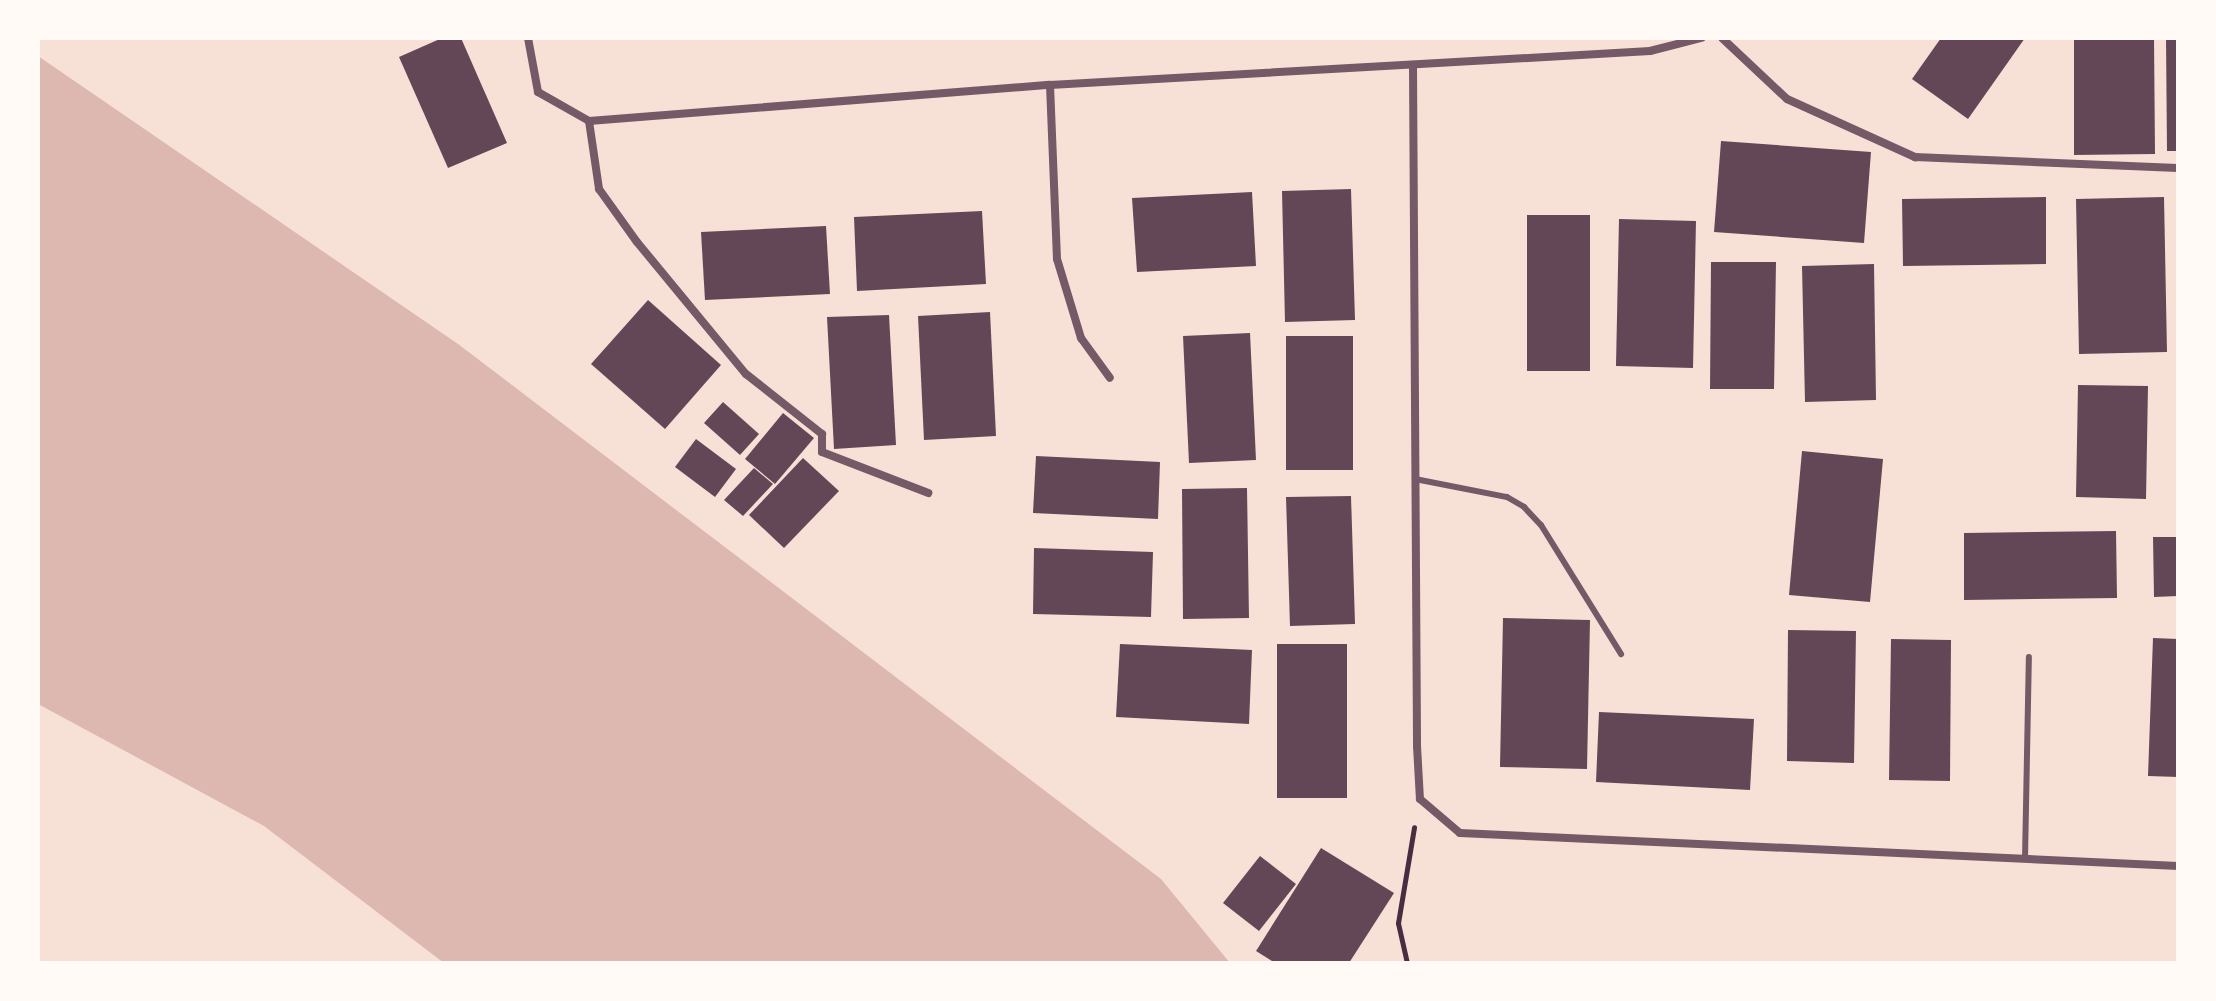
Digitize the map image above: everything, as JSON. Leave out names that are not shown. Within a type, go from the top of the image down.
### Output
[{"type":"street","points":[[528,38],[538,92],[589,121],[1050,85],[1650,51],[1701,38]]},
{"type":"street","points":[[1722,38],[1787,99],[1915,157],[2178,168]]},
{"type":"street","points":[[1413,66],[1420,799],[1460,833],[2178,866]]},
{"type":"street","points":[[1050,85],[1057,259],[1081,338],[1110,378]]},
{"type":"street","points":[[589,121],[599,189],[637,242],[746,374],[822,434],[822,452],[928,493]]},
{"type":"lane","points":[[1415,479],[1507,497],[1524,507],[1541,525],[1621,654]]},
{"type":"lane","points":[[2025,859],[2029,657]]},
{"type":"path","points":[[1407,963],[1398,923],[1405,864],[1420,799]]},
{"type":"shaded area","points":[[38,56],[458,344],[1161,879],[1230,963],[444,963],[264,826],[38,704]]},
{"type":"building","points":[[442,38],[461,38],[507,143],[448,168],[399,57]]},
{"type":"building","points":[[1941,38],[2025,38],[1968,119],[1912,79]]},
{"type":"building","points":[[2074,38],[2154,38],[2155,154],[2074,155]]},
{"type":"building","points":[[2166,38],[2178,38],[2178,151],[2167,151]]},
{"type":"building","points":[[1721,141],[1871,152],[1864,243],[1714,232]]},
{"type":"building","points":[[1351,189],[1355,320],[1285,322],[1282,191]]},
{"type":"building","points":[[1252,192],[1256,266],[1137,272],[1132,198]]},
{"type":"building","points":[[2046,197],[2046,264],[1903,266],[1902,199]]},
{"type":"building","points":[[2164,197],[2167,352],[2079,354],[2076,199]]},
{"type":"building","points":[[982,211],[986,284],[857,291],[854,217]]},
{"type":"building","points":[[1527,215],[1590,215],[1590,371],[1527,371]]},
{"type":"building","points":[[1619,219],[1696,221],[1693,368],[1616,366]]},
{"type":"building","points":[[826,226],[830,294],[705,300],[701,232]]},
{"type":"building","points":[[1711,262],[1776,262],[1774,389],[1710,389]]},
{"type":"building","points":[[1874,264],[1876,400],[1805,402],[1802,266]]},
{"type":"building","points":[[648,300],[721,365],[665,429],[591,364]]},
{"type":"building","points":[[990,312],[996,436],[924,440],[918,316]]},
{"type":"building","points":[[889,315],[896,445],[834,449],[827,317]]},
{"type":"building","points":[[1250,333],[1256,460],[1189,463],[1183,336]]},
{"type":"building","points":[[1286,336],[1353,336],[1353,470],[1286,470]]},
{"type":"building","points":[[2078,385],[2148,386],[2146,499],[2076,497]]},
{"type":"building","points":[[723,402],[759,434],[740,455],[704,423]]},
{"type":"building","points":[[783,413],[814,438],[775,484],[745,459]]},
{"type":"building","points":[[696,439],[736,469],[715,497],[675,467]]},
{"type":"building","points":[[1802,451],[1883,459],[1870,602],[1789,595]]},
{"type":"building","points":[[1036,456],[1160,462],[1158,519],[1033,513]]},
{"type":"building","points":[[803,458],[839,491],[784,548],[749,515]]},
{"type":"building","points":[[754,468],[773,484],[743,516],[724,500]]},
{"type":"building","points":[[1247,488],[1249,618],[1183,619],[1182,489]]},
{"type":"building","points":[[1351,496],[1355,624],[1290,626],[1286,497]]},
{"type":"building","points":[[2116,531],[2117,598],[1964,600],[1964,533]]},
{"type":"building","points":[[2153,537],[2178,537],[2178,596],[2154,597]]},
{"type":"building","points":[[1034,548],[1153,552],[1151,617],[1033,614]]},
{"type":"building","points":[[1503,618],[1590,620],[1587,769],[1500,767]]},
{"type":"building","points":[[1788,630],[1856,631],[1854,763],[1787,761]]},
{"type":"building","points":[[2153,638],[2178,639],[2178,777],[2148,776]]},
{"type":"building","points":[[1891,639],[1951,640],[1950,781],[1889,780]]},
{"type":"building","points":[[1120,644],[1252,650],[1249,724],[1116,717]]},
{"type":"building","points":[[1277,644],[1347,644],[1347,798],[1277,798]]},
{"type":"building","points":[[1599,712],[1754,719],[1750,790],[1596,782]]},
{"type":"building","points":[[1321,848],[1394,893],[1349,963],[1275,963],[1256,951]]},
{"type":"building","points":[[1260,856],[1296,884],[1259,931],[1223,903]]}]
